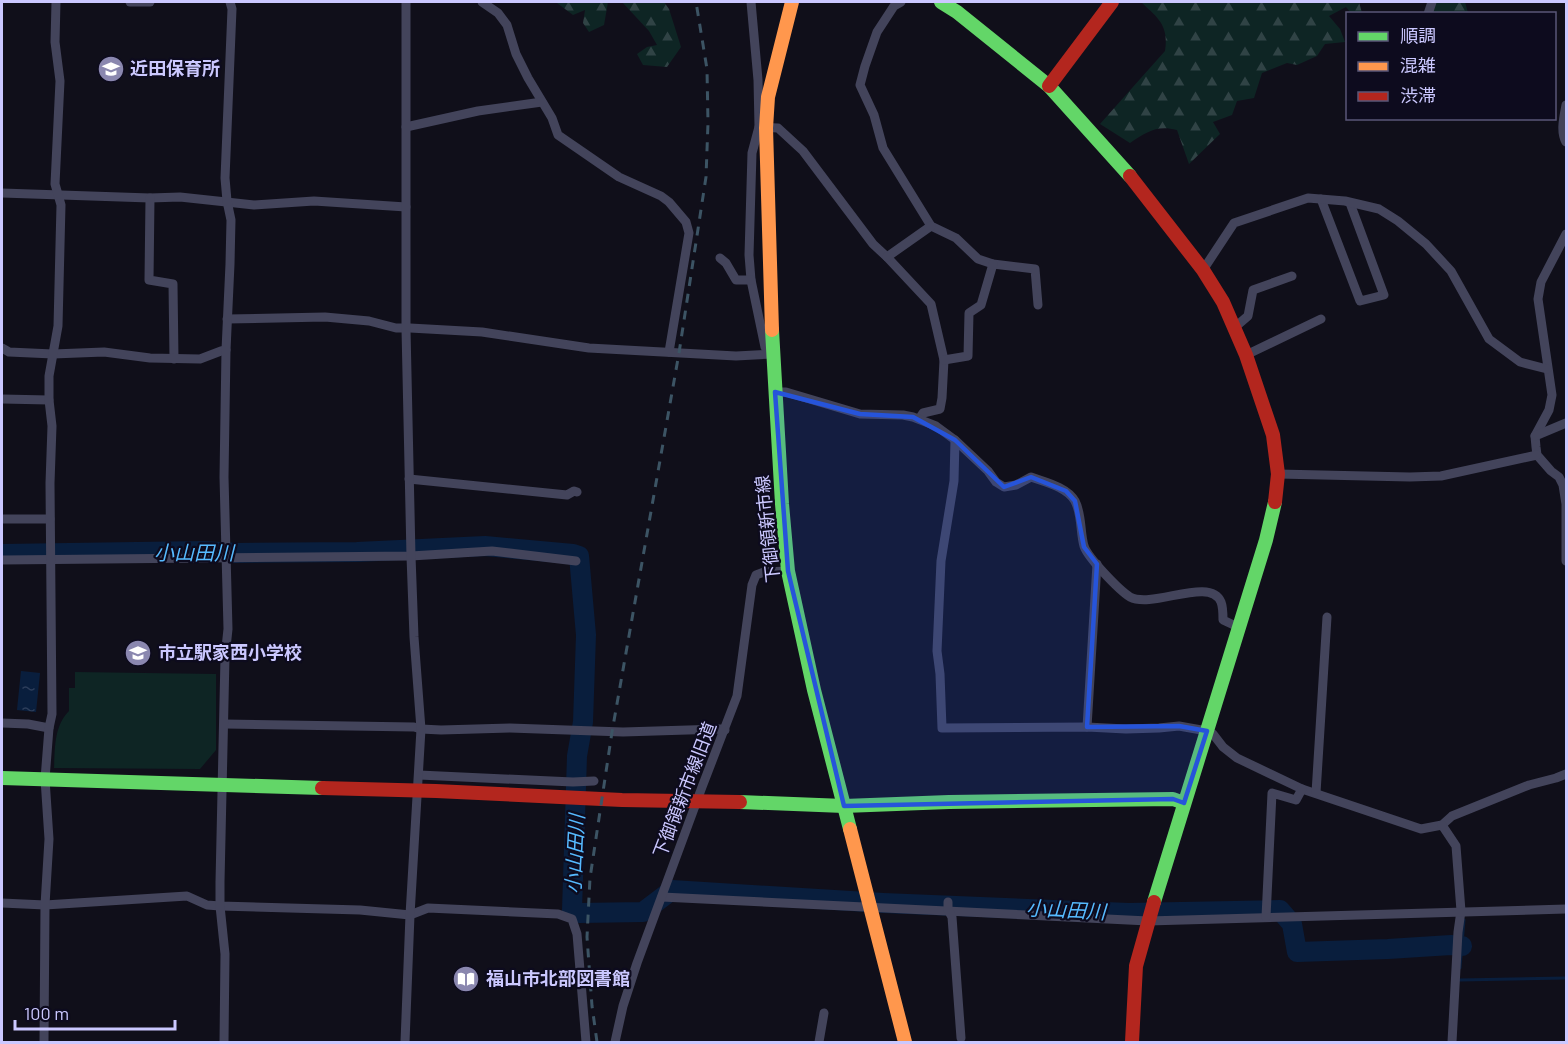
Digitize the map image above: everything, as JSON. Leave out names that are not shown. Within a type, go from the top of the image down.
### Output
[{"type":"street","points":[[44,1042],[45,905],[49,838],[45,779],[52,714],[50,519],[52,426],[49,376],[58,326],[61,205],[55,184],[60,81],[55,42],[56,2]]},
{"type":"street","points":[[130,2],[150,2]]},
{"type":"street","points":[[224,1042],[225,954],[220,906],[225,657],[228,629],[224,477],[231,220],[225,178],[232,9],[230,2]]},
{"type":"street","points":[[405,1042],[410,915],[422,729],[414,637],[409,479],[406,329],[406,2]]},
{"type":"street","points":[[482,2],[498,13],[507,25],[516,54],[552,118],[558,135],[619,177],[661,195],[686,222],[689,233],[669,352]]},
{"type":"street","points":[[751,2],[762,127],[752,153],[749,255],[751,280],[765,346],[773,354]]},
{"type":"street","name":"下御領新市線","points":[[792,2],[762,127],[775,392],[788,571],[814,690],[905,1042]]},
{"type":"street","points":[[902,2],[894,6],[877,32],[860,85],[874,115],[883,148],[931,226],[956,238],[978,259],[993,264],[1035,269],[1038,305]]},
{"type":"street","points":[[941,2],[957,12],[1049,86],[1122,166],[1203,270],[1223,302],[1246,355],[1274,435],[1278,474],[1277,491],[1266,540],[1148,921],[1136,966],[1131,1042]]},
{"type":"street","points":[[1049,86],[1112,2]]},
{"type":"street","points":[[406,127],[478,111],[542,102]]},
{"type":"street","points":[[1566,105],[1563,120],[1566,142]]},
{"type":"street","points":[[762,127],[778,128],[802,151],[873,244],[931,304],[944,360],[942,398],[940,408],[923,413],[919,419]]},
{"type":"street","points":[[2,193],[180,197],[254,205],[315,201],[406,207]]},
{"type":"street","points":[[150,198],[148,280],[173,284],[174,359]]},
{"type":"street","points":[[1203,270],[1234,223],[1308,198],[1379,209],[1426,244],[1451,271],[1489,339],[1520,362],[1547,369]]},
{"type":"street","points":[[1321,200],[1360,301],[1384,296],[1350,203]]},
{"type":"street","points":[[887,257],[931,226]]},
{"type":"street","points":[[1566,234],[1541,282],[1538,299],[1552,395],[1549,410],[1535,436],[1537,455],[1559,477],[1563,485],[1566,504],[1566,561]]},
{"type":"street","points":[[720,258],[726,263],[736,280],[751,280]]},
{"type":"street","points":[[944,360],[968,356],[969,314],[981,305],[993,264]]},
{"type":"street","points":[[1234,328],[1248,316],[1253,290],[1292,276]]},
{"type":"street","points":[[227,319],[325,317],[369,321],[406,329],[482,332],[589,348],[736,356],[773,354]]},
{"type":"street","points":[[1246,355],[1321,319]]},
{"type":"street","points":[[2,348],[9,352],[53,354],[104,352],[174,359],[200,359],[226,350]]},
{"type":"street","points":[[775,392],[786,392],[860,414],[903,415],[919,419],[936,426],[955,440],[988,471],[996,482],[1004,487],[1016,485],[1031,477],[1066,491],[1075,501],[1084,547],[1119,589],[1132,598],[1146,601],[1202,591],[1213,593],[1221,602],[1223,620],[1238,627]]},
{"type":"street","points":[[2,399],[49,400]]},
{"type":"street","points":[[1535,436],[1566,423]]},
{"type":"street","points":[[955,440],[954,481],[941,561],[937,651],[942,728],[1179,726],[1207,731],[1237,758],[1302,789],[1421,829],[1442,825],[1452,816],[1529,785],[1566,774]]},
{"type":"street","points":[[1278,474],[1441,476],[1537,455]]},
{"type":"street","points":[[409,479],[567,495],[574,491],[577,492]]},
{"type":"street","points":[[2,519],[50,519]]},
{"type":"street","points":[[2,560],[411,556],[492,551],[576,561]]},
{"type":"street","points":[[1088,727],[1097,564]]},
{"type":"street","name":"下御領新市線旧道","points":[[615,1042],[623,1006],[737,696],[752,585],[756,575],[764,572],[788,571]]},
{"type":"street","points":[[1316,793],[1327,617]]},
{"type":"street","points":[[2,723],[28,723],[49,728]]},
{"type":"street","points":[[225,724],[623,732],[725,730]]},
{"type":"street","points":[[419,775],[589,782]]},
{"type":"street","points":[[2,778],[844,806],[1173,799],[1184,803]]},
{"type":"street","points":[[1266,917],[1272,792],[1296,800],[1302,789]]},
{"type":"street","points":[[1442,825],[1456,846],[1461,911],[1452,1042]]},
{"type":"street","points":[[2,903],[45,905],[187,896],[207,905],[220,906],[360,910],[410,915],[428,908],[558,914],[572,919],[577,934],[586,1042]]},
{"type":"street","points":[[662,897],[869,907],[948,906],[1148,921],[1566,909]]},
{"type":"street","points":[[948,906],[952,918],[961,1038]]},
{"type":"street","points":[[819,1042],[824,1012]]},
{"type":"highlighted area","points":[[775,392],[860,414],[913,417],[955,440],[1004,487],[1031,477],[1066,491],[1075,501],[1084,547],[1097,564],[1087,727],[1179,726],[1207,731],[1184,803],[1173,799],[844,806],[788,571]]},
{"type":"green space","points":[[557,2],[608,2],[604,25],[589,32],[583,23],[585,10],[573,15]]},
{"type":"green space","points":[[622,2],[664,2],[669,9],[681,47],[667,67],[643,65],[637,54],[647,47],[657,45],[649,31]]},
{"type":"green space","points":[[1141,2],[1359,2],[1362,12],[1350,12],[1346,7],[1329,16],[1340,29],[1345,42],[1325,44],[1317,56],[1297,65],[1287,63],[1262,73],[1254,98],[1237,101],[1232,115],[1213,122],[1220,134],[1189,164],[1177,130],[1157,129],[1130,143],[1100,124],[1165,51],[1164,28]]},
{"type":"green space","points":[[1435,2],[1465,2],[1468,12],[1430,12]]},
{"type":"green space","points":[[75,672],[216,674],[216,750],[200,769],[54,768],[56,738],[60,723],[69,711],[69,688],[75,688]]},
{"type":"water","points":[[21,671],[40,673],[36,712],[17,710]]},
{"type":"waterway","name":"小山田川","points":[[2,554],[204,551],[357,552],[485,546],[579,556],[586,635],[583,722],[577,756],[572,910],[579,913],[643,912],[672,890],[883,903],[1129,913],[1280,910],[1292,924],[1297,952],[1462,946]]},
{"type":"waterway","name":"小山田川","points":[[1460,968],[1464,920]]},
{"type":"waterway","points":[[1460,980],[1566,978]]},
{"type":"railway","points":[[597,1042],[587,937],[590,878],[612,732],[679,353],[706,177],[707,69],[696,2]]},
{"type":"traffic: fast","points":[[941,2],[957,12],[1049,86],[1130,176]]},
{"type":"traffic: fast","points":[[772,330],[788,571],[814,690],[850,829]]},
{"type":"traffic: fast","points":[[1154,902],[1266,540],[1275,502]]},
{"type":"traffic: fast","points":[[2,778],[322,788]]},
{"type":"traffic: fast","points":[[740,802],[844,806],[1173,799],[1184,803]]},
{"type":"traffic: slow","points":[[772,330],[766,128],[768,97],[792,2]]},
{"type":"traffic: slow","points":[[850,829],[905,1042]]},
{"type":"traffic: jam","points":[[1049,86],[1112,2]]},
{"type":"traffic: jam","points":[[1130,176],[1203,270],[1223,302],[1246,355],[1273,435],[1278,474],[1275,502]]},
{"type":"traffic: jam","points":[[322,788],[622,800],[740,802]]},
{"type":"traffic: jam","points":[[1132,1042],[1136,966],[1154,902]]},
{"type":"place","name":"近田保育所","points":[[111,69]]},
{"type":"place","name":"市立駅家西小学校","points":[[138,653]]},
{"type":"place","name":"福山市北部図書館","points":[[466,979]]}]
